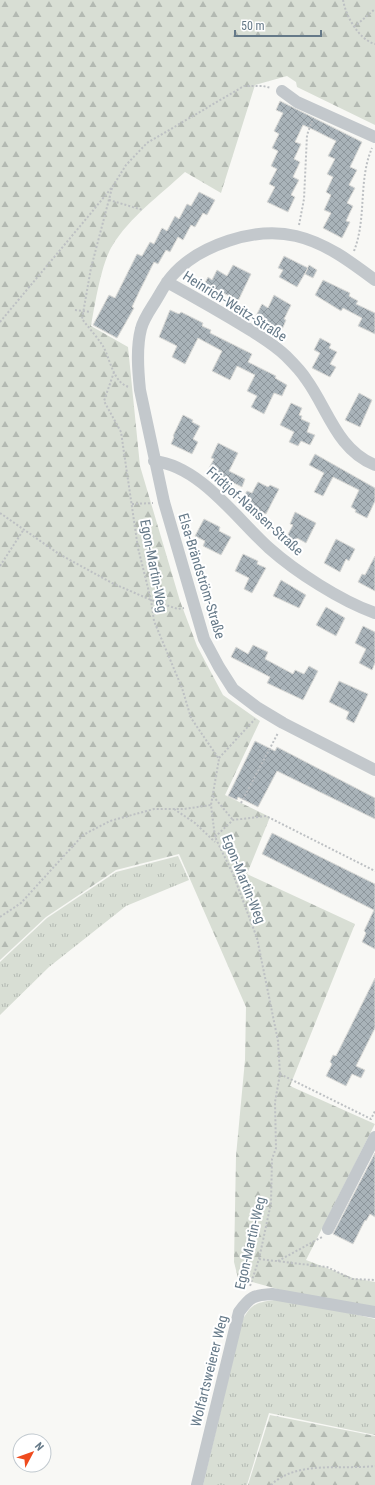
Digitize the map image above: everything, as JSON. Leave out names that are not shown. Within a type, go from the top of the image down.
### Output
[{"type":"street","points":[[282,91],[297,102],[373,143]]},
{"type":"street","name":"Elsa-Brändström-Straße","points":[[375,280],[324,246],[296,236],[278,233],[246,236],[230,240],[208,250],[177,270],[168,282],[141,329],[139,352],[140,390],[154,461],[164,502],[204,639],[233,688],[262,710],[283,723],[375,770]]},
{"type":"street","name":"Heinrich-Weitz-Straße","points":[[168,282],[234,320],[286,355],[306,379],[344,442],[354,452],[375,465]]},
{"type":"street","name":"Fridtjof-Nansen-Straße","points":[[154,461],[168,462],[188,472],[208,488],[270,548],[318,583],[358,607],[375,613]]},
{"type":"street","points":[[328,1229],[375,1137]]},
{"type":"street","points":[[248,1300],[255,1295],[272,1294],[375,1312]]},
{"type":"street","name":"Wolfartsweierer Weg","points":[[197,1485],[240,1312],[248,1300]]},
{"type":"path","points":[[343,0],[345,12],[354,27],[375,44]]},
{"type":"path","points":[[354,27],[375,9]]},
{"type":"path","points":[[0,322],[113,186],[126,165],[147,143],[244,86],[263,86],[282,91]]},
{"type":"path","points":[[301,218],[308,135],[311,123]]},
{"type":"path","points":[[353,253],[360,233],[366,161],[373,143]]},
{"type":"path","points":[[113,186],[91,268],[82,319],[103,347],[114,372],[125,386],[140,390]]},
{"type":"path","points":[[109,200],[143,210]]},
{"type":"path","points":[[75,310],[90,312]]},
{"type":"path","name":"Egon-Martin-Weg","points":[[114,372],[104,401],[121,432],[138,548],[151,600],[154,621],[182,688],[191,718],[219,759],[213,796],[210,805],[216,843],[233,874],[257,938],[278,1041],[280,1074],[275,1102],[276,1148],[272,1159],[271,1203],[259,1259],[247,1295],[248,1300]]},
{"type":"path","points":[[132,504],[164,502]]},
{"type":"path","points":[[0,514],[59,554],[112,583],[151,600],[178,609],[194,607]]},
{"type":"path","points":[[0,564],[24,529]]},
{"type":"path","points":[[219,759],[262,710]]},
{"type":"path","points":[[241,803],[283,723]]},
{"type":"path","points":[[213,796],[233,820]]},
{"type":"path","points":[[0,917],[21,903],[83,835],[110,821],[154,808],[184,810],[210,805]]},
{"type":"path","points":[[174,809],[195,823],[216,843]]},
{"type":"path","points":[[215,837],[233,820],[266,816],[375,871]]},
{"type":"path","points":[[280,1074],[371,1118],[375,1111]]},
{"type":"path","points":[[277,1261],[320,1240],[328,1229]]},
{"type":"path","points":[[259,1259],[328,1267],[352,1278],[375,1280]]},
{"type":"path","points":[[271,1485],[275,1481],[292,1473],[309,1469],[358,1468],[375,1466]]},
{"type":"green space","points":[[0,0],[375,0],[375,125],[297,87],[296,82],[287,76],[255,85],[221,193],[185,172],[127,225],[119,235],[108,254],[99,285],[91,326],[128,347],[140,466],[180,601],[197,646],[223,695],[260,721],[225,795],[270,817],[247,874],[355,924],[290,1086],[375,1124],[306,1260],[353,1278],[375,1282],[375,1316],[238,1278],[234,1262],[236,1156],[245,1060],[246,1007],[179,854],[116,870],[46,917],[0,960]]},
{"type":"green space","points":[[178,856],[189,880],[126,906],[49,967],[0,1015],[0,962],[47,918],[116,872]]},
{"type":"green space","points":[[274,1300],[308,1303],[375,1319],[375,1435],[269,1413],[247,1485],[203,1485],[242,1321],[254,1305]]},
{"type":"green space","points":[[270,1415],[375,1436],[375,1485],[248,1485]]},
{"type":"building","points":[[280,101],[362,142],[350,167],[357,170],[349,185],[355,188],[347,203],[353,206],[346,221],[350,222],[342,238],[323,228],[331,213],[324,210],[331,195],[326,192],[333,177],[327,174],[335,159],[328,156],[336,141],[312,129],[303,125],[295,142],[301,144],[294,159],[300,162],[293,177],[299,180],[291,195],[295,197],[288,212],[267,202],[275,187],[269,184],[277,169],[271,166],[278,151],[272,148],[279,134],[274,131],[283,113],[276,110]]},
{"type":"building","points":[[199,192],[215,200],[207,215],[203,213],[195,227],[191,225],[183,240],[178,237],[170,252],[166,250],[158,264],[154,262],[132,307],[134,308],[117,338],[93,325],[109,295],[115,298],[137,254],[142,256],[150,242],[154,244],[162,228],[167,231],[175,216],[179,219],[187,204],[191,206]]},
{"type":"building","points":[[284,256],[308,268],[297,287],[279,277],[283,270],[278,268]]},
{"type":"building","points":[[233,265],[251,274],[238,301],[218,290],[216,292],[204,285],[208,277],[212,280],[217,270],[227,276]]},
{"type":"building","points":[[309,265],[317,270],[313,278],[305,274]]},
{"type":"building","points":[[323,280],[350,293],[349,296],[358,301],[356,304],[375,313],[375,334],[358,326],[362,318],[343,308],[341,311],[315,295]]},
{"type":"building","points":[[274,295],[291,305],[284,319],[286,320],[281,332],[255,318],[262,304],[268,308]]},
{"type":"building","points":[[170,310],[179,314],[181,312],[203,323],[202,326],[211,330],[210,333],[252,354],[248,362],[276,376],[275,378],[287,385],[282,396],[274,393],[264,414],[251,407],[257,396],[247,391],[255,375],[237,366],[230,380],[212,371],[222,351],[198,338],[185,364],[172,357],[177,346],[159,337]]},
{"type":"building","points":[[320,338],[331,344],[329,348],[337,352],[330,364],[336,367],[330,377],[312,368],[320,353],[314,350]]},
{"type":"building","points":[[359,393],[372,400],[360,427],[345,420]]},
{"type":"building","points":[[291,403],[302,408],[299,415],[302,416],[301,419],[310,423],[307,432],[315,435],[310,445],[301,441],[298,446],[289,442],[294,432],[280,425]]},
{"type":"building","points":[[183,415],[193,420],[192,422],[200,426],[193,439],[198,442],[192,454],[171,444],[174,437],[173,436]]},
{"type":"building","points":[[218,443],[238,453],[229,471],[245,479],[242,487],[208,470],[214,459],[211,458]]},
{"type":"building","points":[[315,454],[375,488],[375,501],[367,518],[355,512],[356,510],[351,507],[359,490],[333,477],[323,496],[314,492],[324,473],[309,465]]},
{"type":"building","points":[[258,482],[268,487],[270,485],[279,489],[266,514],[247,505],[248,502],[242,499],[247,491],[252,493]]},
{"type":"building","points":[[295,512],[316,523],[306,543],[297,538],[295,542],[286,538],[293,525],[290,524]]},
{"type":"building","points":[[204,519],[220,527],[219,531],[231,537],[221,555],[203,546],[205,541],[195,536]]},
{"type":"building","points":[[336,539],[355,549],[349,561],[346,559],[340,572],[324,563]]},
{"type":"building","points":[[243,554],[258,561],[257,564],[266,568],[252,593],[244,589],[249,578],[235,571]]},
{"type":"building","points":[[375,556],[375,591],[358,582],[362,574],[365,575]]},
{"type":"building","points":[[281,580],[306,595],[299,608],[273,596]]},
{"type":"building","points":[[326,607],[345,618],[336,636],[316,625]]},
{"type":"building","points":[[363,626],[375,632],[375,663],[372,670],[359,663],[366,649],[355,643]]},
{"type":"building","points":[[253,645],[268,652],[265,659],[293,674],[295,670],[304,674],[309,666],[318,671],[303,700],[267,683],[270,677],[231,657],[236,647],[248,654]]},
{"type":"building","points":[[339,681],[368,694],[354,723],[346,719],[349,712],[329,702]]},
{"type":"building","points":[[255,741],[275,751],[277,747],[375,798],[375,819],[277,771],[258,807],[238,797],[237,800],[228,796]]},
{"type":"building","points":[[272,833],[375,884],[375,949],[362,942],[366,933],[364,931],[374,910],[262,854]]},
{"type":"building","points":[[375,978],[375,1028],[356,1066],[365,1070],[361,1078],[352,1074],[346,1086],[326,1076],[332,1064],[330,1062],[333,1055],[336,1056]]},
{"type":"building","points":[[375,1153],[375,1217],[370,1214],[366,1221],[365,1220],[353,1244],[333,1234]]}]
